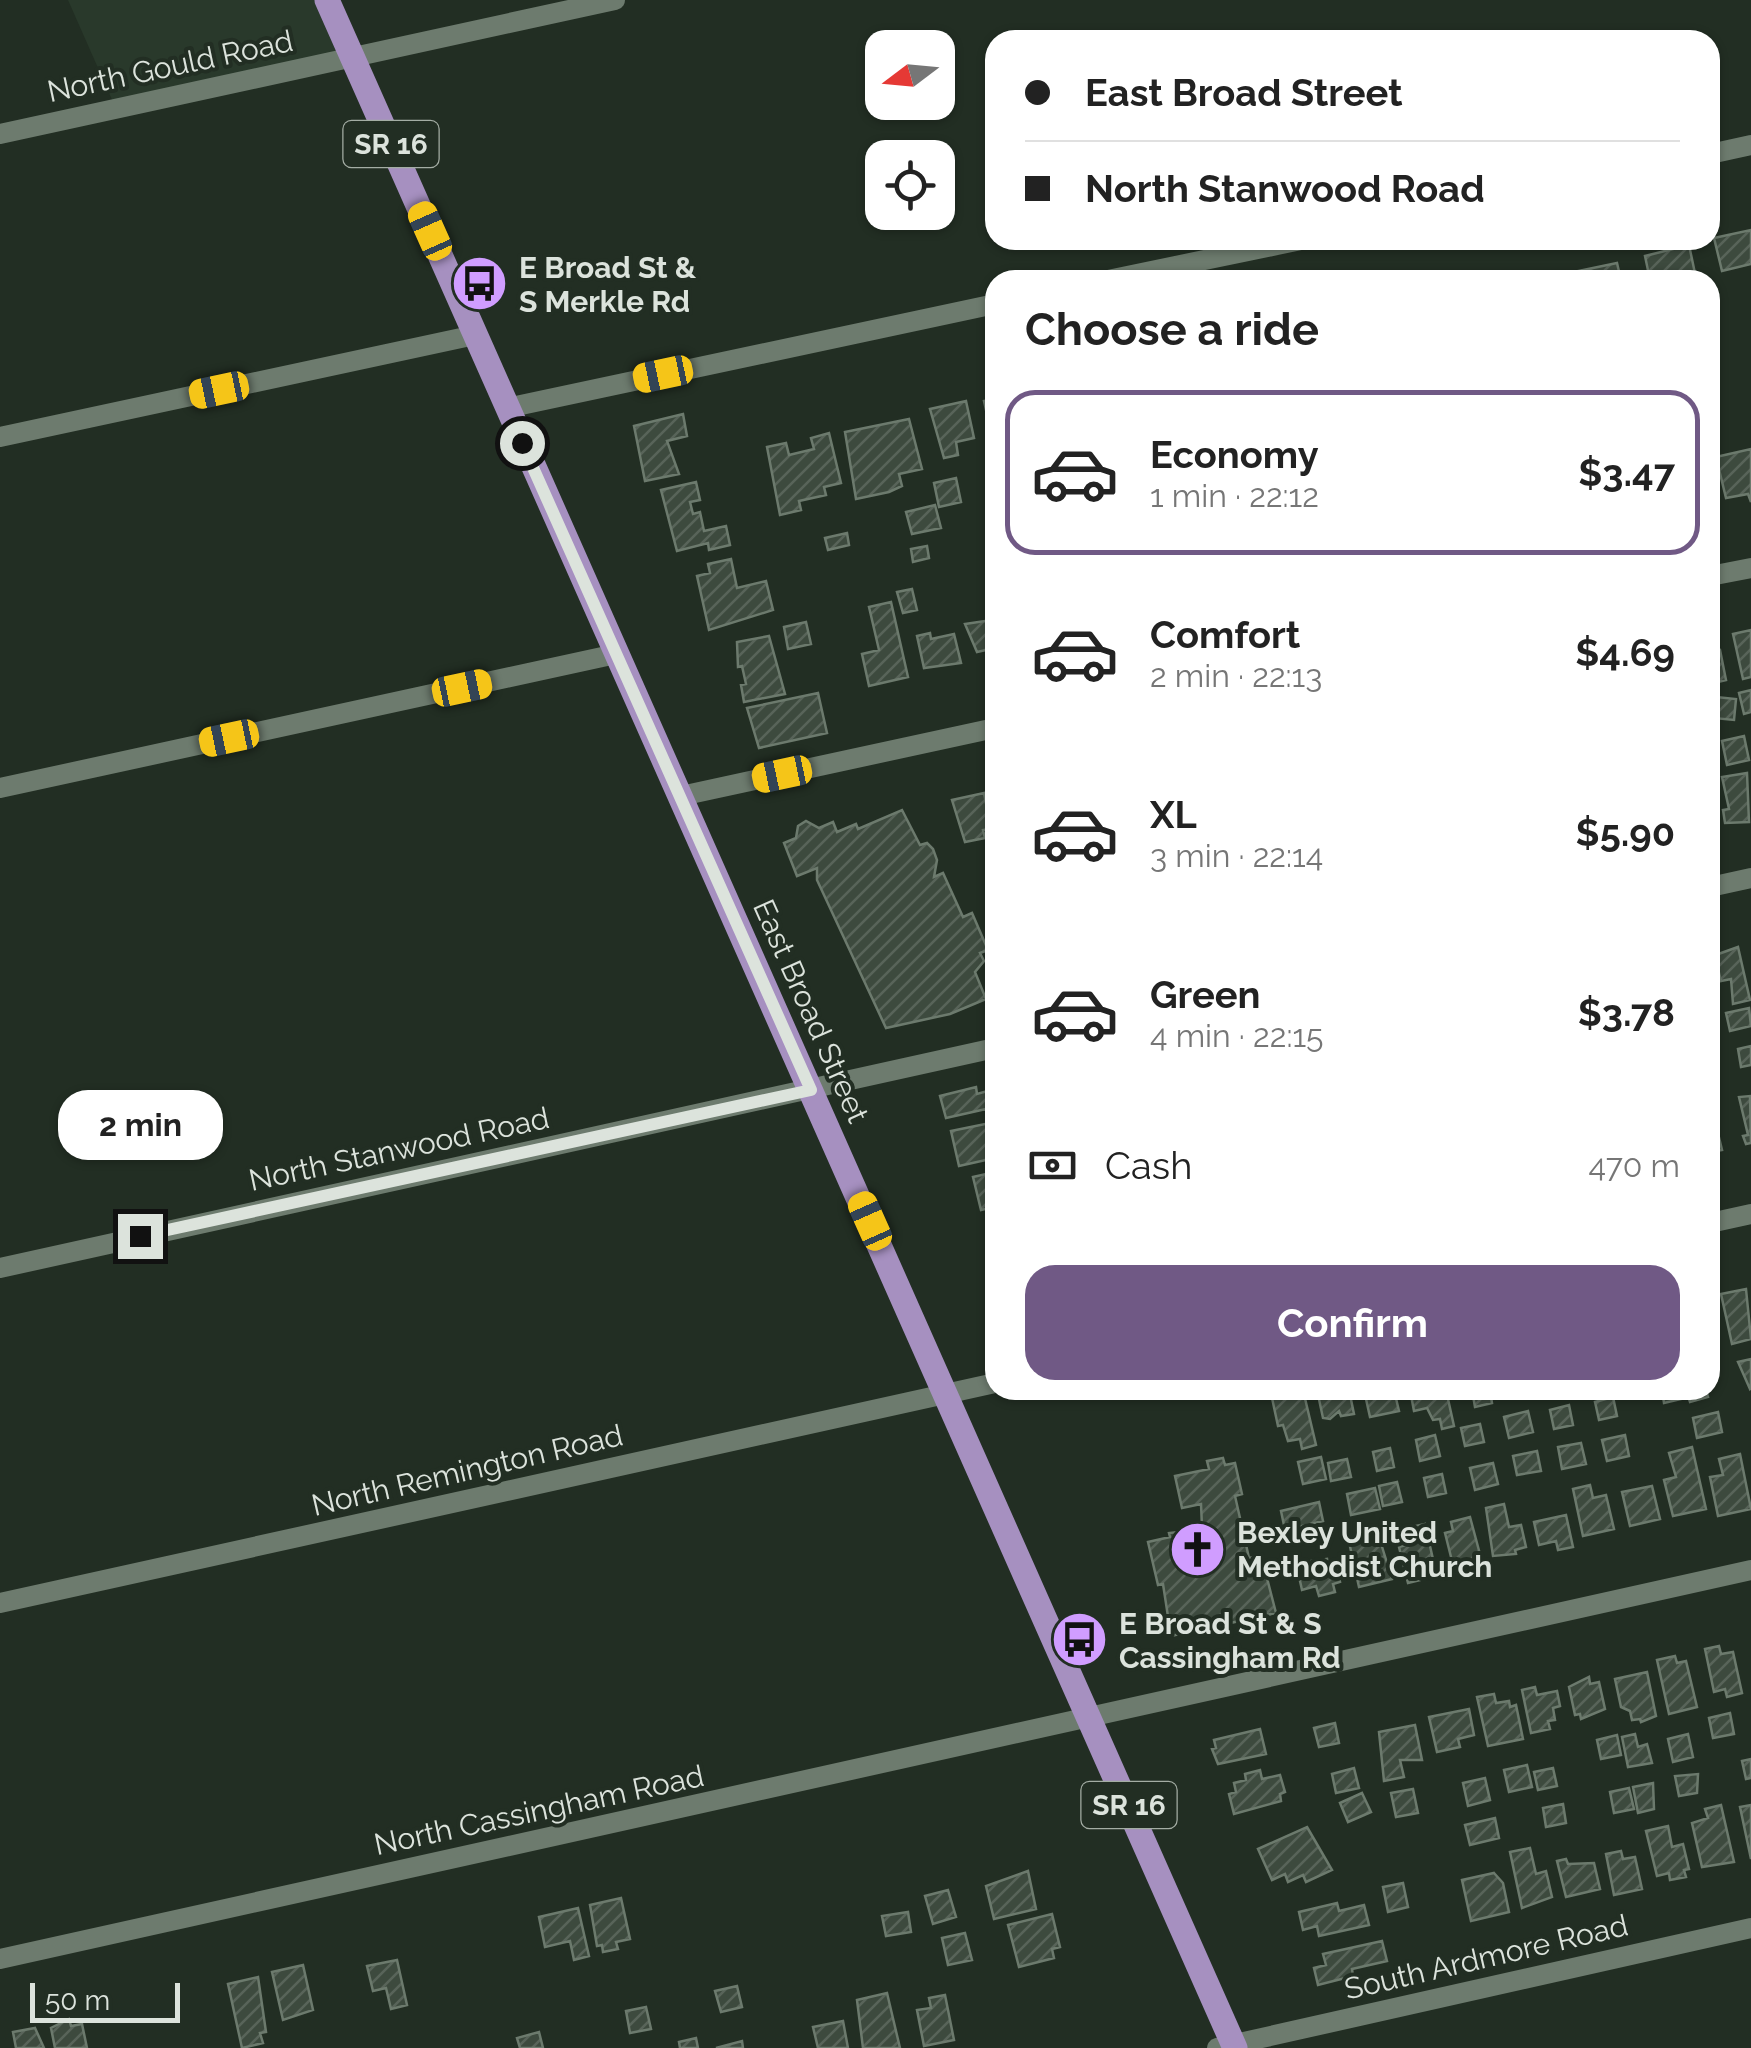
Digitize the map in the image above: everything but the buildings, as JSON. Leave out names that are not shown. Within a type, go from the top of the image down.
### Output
[{"type":"main road","name":"East Broad Street","points":[[327,0],[1091,1719],[1229,2047]]},
{"type":"street","name":"North Gould Road","points":[[0,134],[614,0]]},
{"type":"street","points":[[1720,152],[1751,145]]},
{"type":"street","points":[[1156,270],[1252,250]]},
{"type":"street","points":[[507,408],[985,306]]},
{"type":"street","points":[[0,437],[475,335]]},
{"type":"street","points":[[1720,574],[1751,568]]},
{"type":"street","points":[[0,788],[616,654]]},
{"type":"street","points":[[681,796],[985,730]]},
{"type":"street","points":[[1720,885],[1751,878]]},
{"type":"street","name":"North Stanwood Road","points":[[0,1268],[985,1050]]},
{"type":"street","points":[[1720,1221],[1751,1214]]},
{"type":"street","name":"North Remington Road","points":[[0,1603],[985,1386]]},
{"type":"street","name":"North Cassingham Road","points":[[0,1958],[1751,1570]]},
{"type":"street","name":"South Ardmore Road","points":[[1229,2047],[1751,1928]]},
{"type":"shaded area","points":[[68,0],[322,0],[348,61],[117,111]]},
{"type":"place","name":"E Broad St & S Merkle Rd","points":[[480,284]]},
{"type":"place","name":"Bexley United Methodist Church","points":[[1198,1549]]},
{"type":"place","name":"E Broad St & S Cassingham Rd","points":[[1080,1640]]},
{"type":"route","points":[[140,1236],[811,1090],[522,443]]}]
